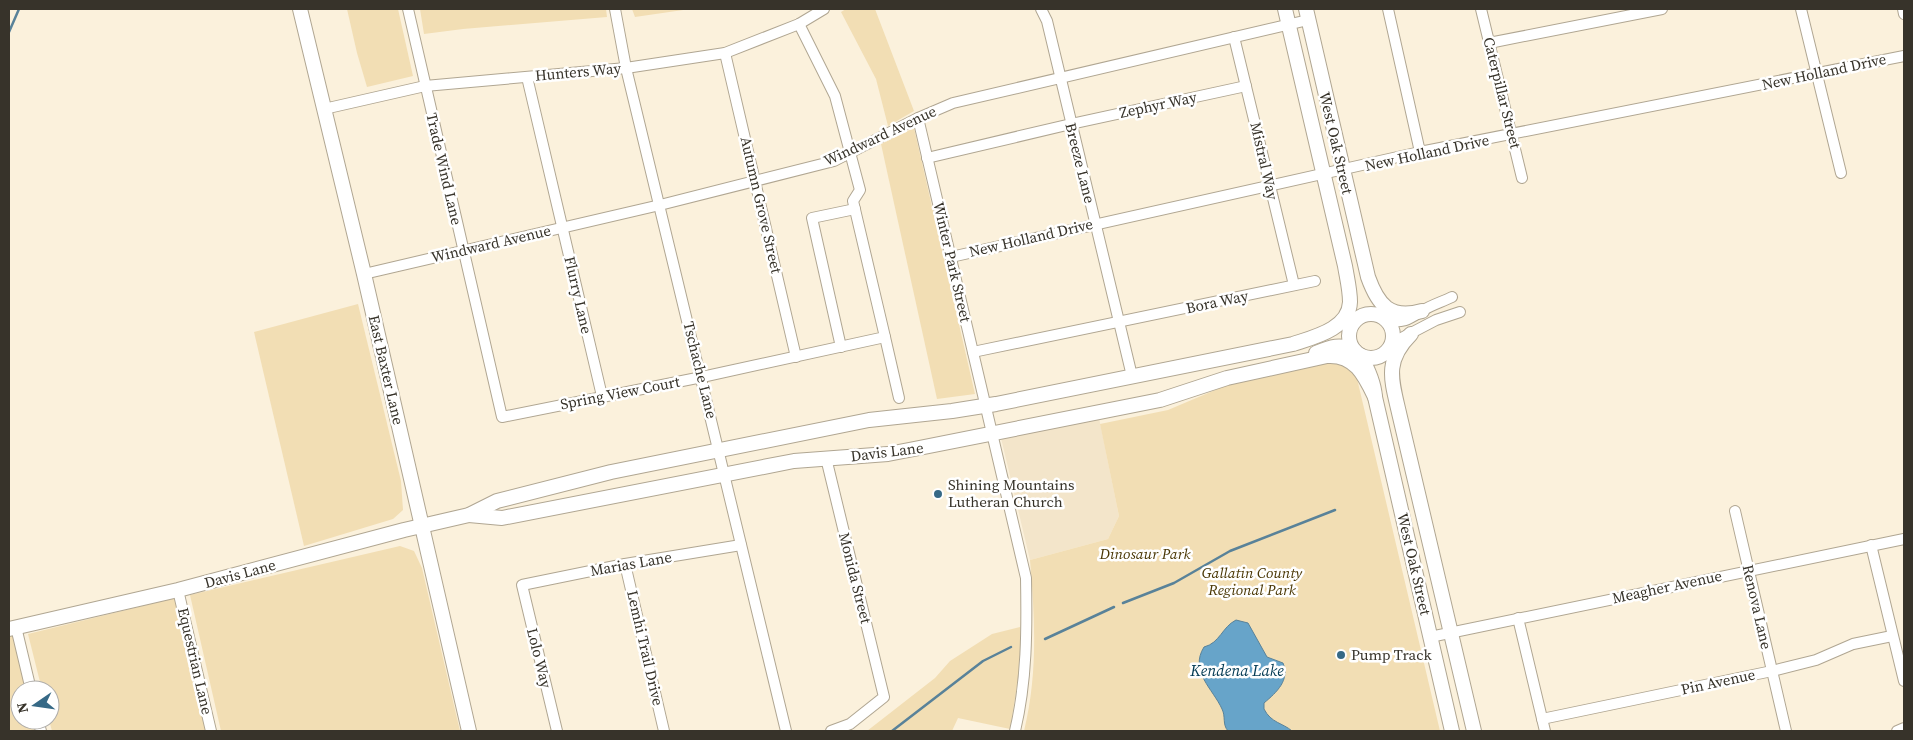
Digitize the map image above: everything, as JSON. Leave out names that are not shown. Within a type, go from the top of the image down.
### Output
[{"type":"main road","name":"East Baxter Lane","points":[[300,9],[364,274],[469,731]]},
{"type":"main road","name":"West Oak Street","points":[[1285,9],[1345,266]]},
{"type":"main road","name":"West Oak Street","points":[[1307,14],[1368,277]]},
{"type":"main road","points":[[1345,266],[1353,281],[1359,305],[1349,338],[1373,382],[1375,397]]},
{"type":"main road","points":[[1293,344],[1328,331],[1344,319],[1350,304],[1345,266]]},
{"type":"main road","points":[[1368,277],[1374,292],[1386,308],[1401,314],[1422,311]]},
{"type":"main road","points":[[1368,277],[1372,301],[1392,328],[1394,336],[1383,370],[1388,390],[1400,417]]},
{"type":"main road","points":[[1293,344],[1324,338],[1342,331],[1369,313],[1385,318]]},
{"type":"main road","points":[[1400,417],[1392,377],[1392,366],[1397,350],[1411,334]]},
{"type":"main road","name":"Davis Lane","points":[[13,628],[178,590],[422,525],[469,515],[497,501],[602,475],[869,420],[986,406],[1293,344]]},
{"type":"main road","points":[[1300,361],[1312,354],[1334,346],[1342,345],[1357,353],[1375,358],[1389,348]]},
{"type":"main road","points":[[1300,361],[1331,356],[1341,357],[1361,370],[1375,397]]},
{"type":"main road","name":"Davis Lane","points":[[469,515],[502,518],[794,462],[888,454],[1160,400],[1227,378],[1300,361]]},
{"type":"main road","name":"West Oak Street","points":[[1375,397],[1452,731]]},
{"type":"main road","name":"West Oak Street","points":[[1400,417],[1474,731]]},
{"type":"street","name":"Trade Wind Lane","points":[[408,9],[502,417]]},
{"type":"street","name":"Tschache Lane","points":[[615,9],[626,68],[786,731]]},
{"type":"street","name":"Hunters Way","points":[[324,109],[425,86],[626,68],[725,53],[798,24],[824,9]]},
{"type":"street","name":"Breeze Lane","points":[[1041,9],[1046,21],[1132,376]]},
{"type":"street","points":[[1388,9],[1420,152]]},
{"type":"street","name":"Caterpillar Street","points":[[1481,9],[1522,178]]},
{"type":"street","points":[[1489,43],[1662,9]]},
{"type":"street","points":[[1801,9],[1841,173]]},
{"type":"street","points":[[1903,9],[1904,14]]},
{"type":"street","name":"Windward Avenue","points":[[364,274],[834,161],[953,102],[1288,25],[1307,14]]},
{"type":"street","points":[[798,24],[835,96],[851,153],[860,190],[853,201],[899,398]]},
{"type":"street","name":"Mistral Way","points":[[1234,37],[1294,285]]},
{"type":"street","name":"Autumn Grove Street","points":[[725,53],[796,356]]},
{"type":"street","name":"New Holland Drive","points":[[951,257],[1420,152],[1904,56]]},
{"type":"street","name":"Flurry Lane","points":[[527,77],[602,396]]},
{"type":"street","name":"Zephyr Way","points":[[928,158],[1071,124],[1246,86]]},
{"type":"street","name":"Winter Park Street","points":[[918,118],[1026,578],[1027,652],[1015,731]]},
{"type":"street","points":[[841,347],[812,218],[855,209]]},
{"type":"street","name":"Bora Way","points":[[973,352],[1315,281]]},
{"type":"street","points":[[1385,318],[1403,322],[1452,297]]},
{"type":"street","points":[[1389,348],[1436,320],[1460,312]]},
{"type":"street","name":"Spring View Court","points":[[502,417],[702,377],[885,337]]},
{"type":"street","name":"Monida Street","points":[[826,458],[884,697],[850,724],[831,731]]},
{"type":"street","name":"Renova Lane","points":[[1736,511],[1786,731]]},
{"type":"street","name":"Meagher Avenue","points":[[1430,637],[1904,539]]},
{"type":"street","name":"Marias Lane","points":[[522,585],[625,564],[741,545]]},
{"type":"street","points":[[1871,545],[1904,681]]},
{"type":"street","name":"Lemhi Trail Drive","points":[[625,564],[664,731]]},
{"type":"street","name":"Lolo Way","points":[[522,585],[557,731]]},
{"type":"street","name":"Equestrian Lane","points":[[178,590],[211,731]]},
{"type":"street","points":[[1518,618],[1545,731]]},
{"type":"street","points":[[13,628],[28,680]]},
{"type":"street","name":"Pin Avenue","points":[[1542,719],[1772,671],[1816,660],[1853,644],[1892,636]]},
{"type":"street","points":[[1897,731],[1904,728]]},
{"type":"shaded area","points":[[1099,418],[1119,516],[1108,539],[1030,560],[1001,438]]},
{"type":"green space","points":[[347,9],[398,9],[413,76],[367,87]]},
{"type":"green space","points":[[420,9],[606,9],[607,17],[424,34]]},
{"type":"green space","points":[[632,9],[690,9],[635,17]]},
{"type":"green space","points":[[846,9],[875,9],[914,111],[888,126],[876,79],[841,12]]},
{"type":"green space","points":[[914,128],[975,394],[937,399],[881,144]]},
{"type":"green space","points":[[358,304],[401,481],[403,510],[393,519],[304,546],[254,332]]},
{"type":"green space","name":"Gallatin County Regional Park","points":[[1330,362],[1355,370],[1440,731],[1024,731],[1032,688],[1034,646],[1030,560],[1108,539],[1119,516],[1100,424],[1168,410],[1227,385]]},
{"type":"green space","points":[[400,546],[414,551],[422,568],[460,731],[221,731],[190,595]]},
{"type":"green space","points":[[175,598],[207,731],[52,731],[60,730],[60,680],[40,680],[28,634]]},
{"type":"green space","points":[[1020,627],[1021,661],[1010,729],[958,718],[952,731],[867,731],[935,678],[950,661],[992,634]]},
{"type":"green space","points":[[13,632],[25,680],[10,680],[10,730],[37,731],[9,731],[9,633]]},
{"type":"water","name":"Kendena Lake","points":[[1236,620],[1248,623],[1267,657],[1283,663],[1285,675],[1281,685],[1264,703],[1264,709],[1270,717],[1292,731],[1228,731],[1226,728],[1222,709],[1204,680],[1199,664],[1204,647],[1214,642]]},
{"type":"waterway","points":[[9,32],[19,9]]},
{"type":"waterway","points":[[1123,603],[1174,583],[1230,551],[1335,510]]},
{"type":"waterway","points":[[1045,639],[1114,607]]},
{"type":"waterway","points":[[892,731],[983,661],[1011,647]]},
{"type":"place","name":"Shining Mountains Lutheran Church","points":[[938,494]]},
{"type":"place","name":"Pump Track","points":[[1341,655]]},
{"type":"park label","name":"Dinosaur Park","points":[[1145,554]]}]
